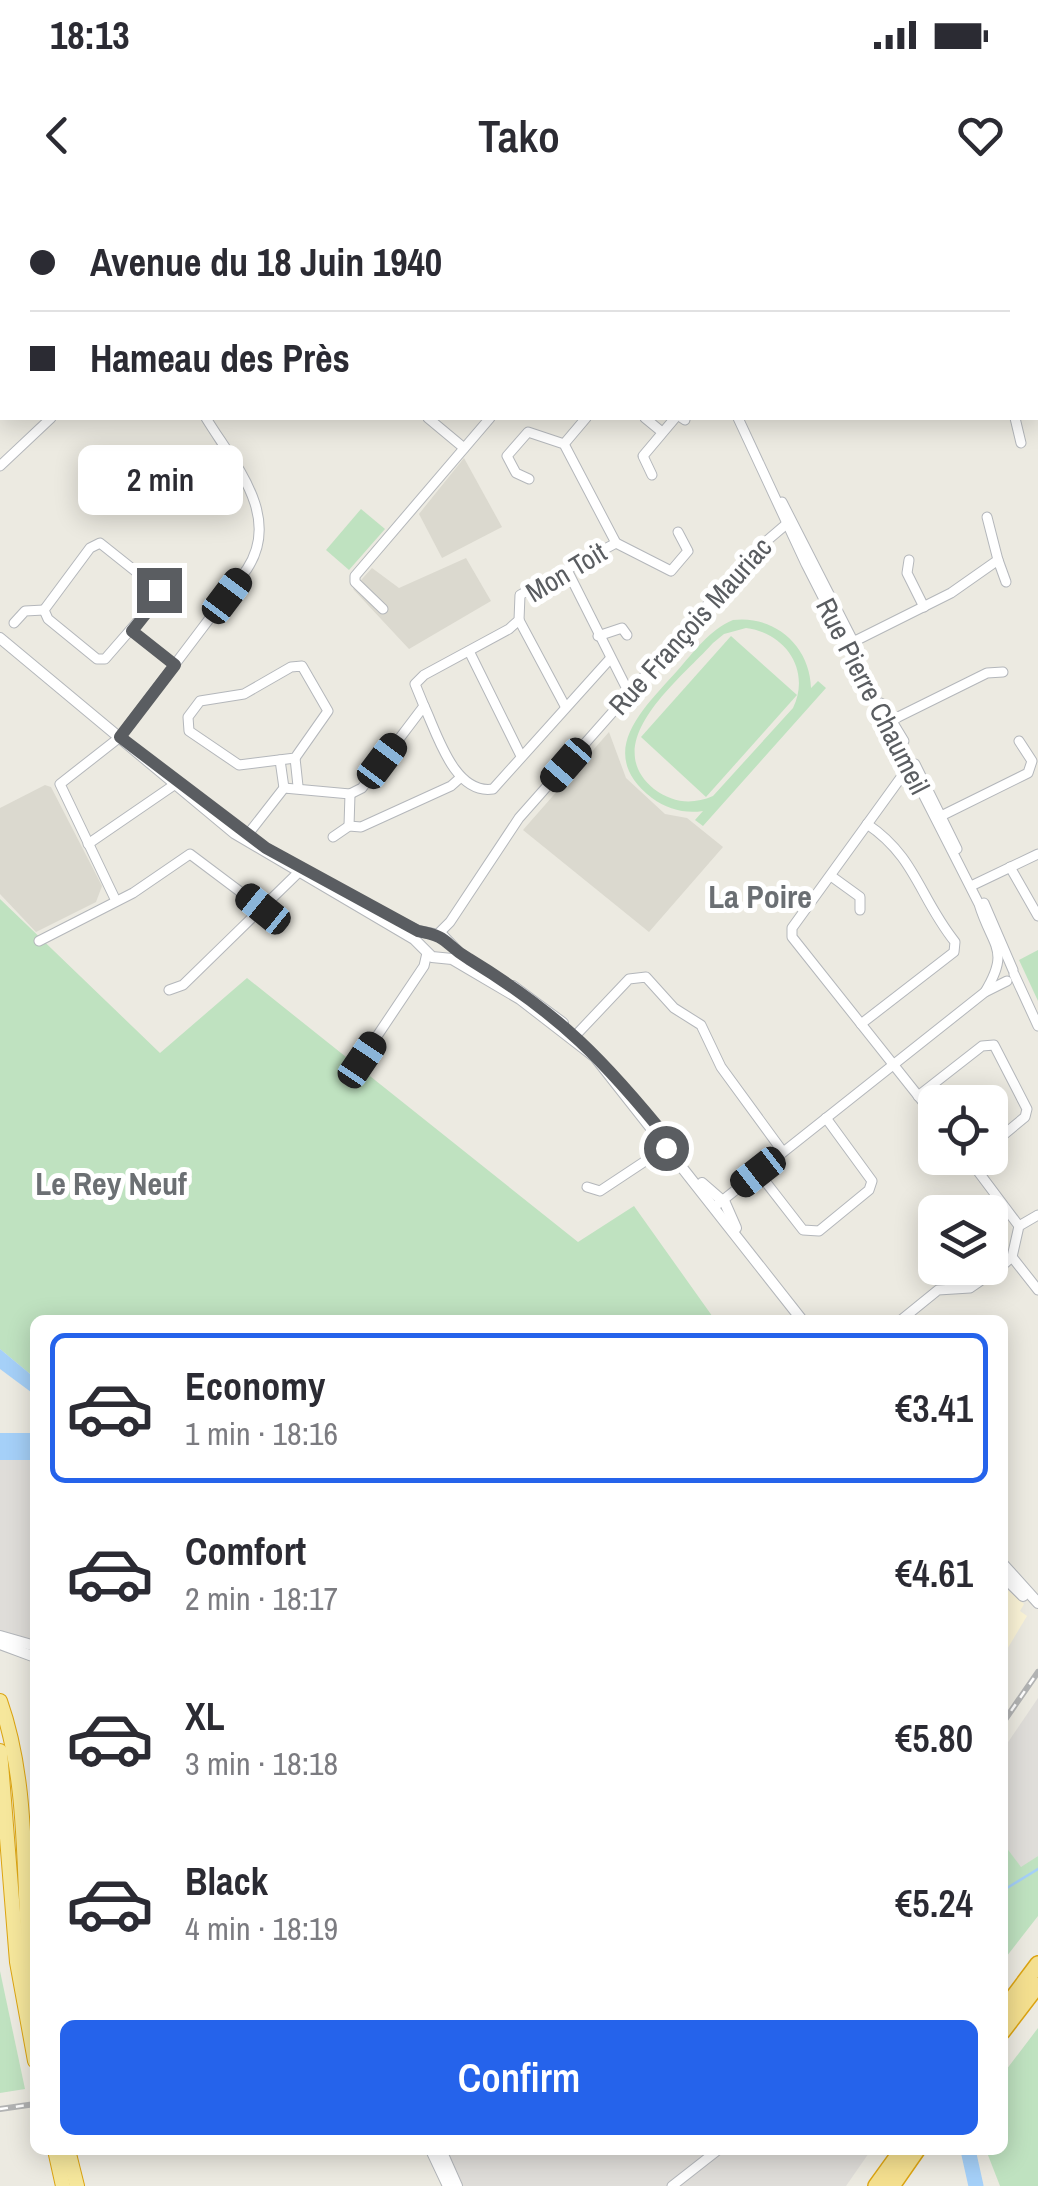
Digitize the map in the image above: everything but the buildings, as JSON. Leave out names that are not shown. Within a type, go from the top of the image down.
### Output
[{"type":"highway","points":[[0,1702],[18,1786],[30,1972]]},
{"type":"highway","points":[[0,1751],[17,1962],[30,2034]]},
{"type":"highway","points":[[1008,2004],[1038,1964]]},
{"type":"highway","points":[[1008,2024],[1038,1985]]},
{"type":"highway","points":[[56,2155],[63,2186]]},
{"type":"highway","points":[[69,2155],[77,2186]]},
{"type":"highway","points":[[876,2186],[898,2155]]},
{"type":"highway","points":[[892,2186],[914,2155]]},
{"type":"street","points":[[0,466],[50,420]]},
{"type":"street","points":[[116,901],[60,784],[120,737],[247,569],[261,537],[253,496],[207,420]]},
{"type":"street","points":[[430,420],[464,448]]},
{"type":"street","points":[[383,608],[355,582],[354,576],[488,420]]},
{"type":"street","points":[[529,480],[516,473],[507,456],[528,432],[564,444],[584,420]]},
{"type":"street","points":[[647,420],[662,432]]},
{"type":"street","points":[[652,475],[643,456],[662,432],[678,420]]},
{"type":"street","name":"Rue Pierre Chaumeil","points":[[742,420],[972,885],[1006,975]]},
{"type":"street","points":[[1015,420],[1021,443]]},
{"type":"street","name":"Mon Toit","points":[[564,444],[616,543],[671,571],[687,555],[678,532]]},
{"type":"street","points":[[987,517],[1006,582]]},
{"type":"street","name":"Rue Pierre Chaumeil","points":[[789,521],[889,721]]},
{"type":"street","name":"Rue François Mauriac","points":[[441,937],[519,818],[789,521]]},
{"type":"street","points":[[100,543],[159,590],[159,597],[112,657],[97,658],[48,619],[44,610],[90,548],[100,543]]},
{"type":"street","name":"Mon Toit","points":[[519,620],[520,595],[616,543]]},
{"type":"street","points":[[909,560],[907,572],[924,607]]},
{"type":"street","points":[[852,642],[924,607],[998,560]]},
{"type":"street","points":[[568,572],[609,660],[629,693]]},
{"type":"street","points":[[14,623],[25,611],[44,610]]},
{"type":"street","points":[[566,706],[519,620],[415,684],[460,778],[483,790],[492,789],[609,660]]},
{"type":"street","points":[[598,636],[622,628],[627,635]]},
{"type":"street","points":[[132,631],[175,665]]},
{"type":"street","points":[[0,638],[247,835]]},
{"type":"street","points":[[469,650],[521,756]]},
{"type":"street","points":[[295,758],[239,766],[189,731],[188,717],[209,697],[235,697],[292,666],[302,666],[328,711],[295,758],[298,786]]},
{"type":"street","points":[[889,721],[987,673],[1003,672]]},
{"type":"street","points":[[247,835],[284,788],[298,786],[350,794],[362,788],[424,706]]},
{"type":"street","points":[[120,737],[174,785],[300,872],[432,954],[520,999],[591,1054],[719,1203],[801,1315]]},
{"type":"street","points":[[938,818],[1028,772],[1032,761],[1020,741]]},
{"type":"street","points":[[280,760],[284,788]]},
{"type":"street","points":[[915,769],[902,776],[792,928],[792,937],[918,1096]]},
{"type":"street","points":[[332,837],[349,826],[361,827],[460,778]]},
{"type":"street","points":[[88,844],[174,785]]},
{"type":"street","points":[[349,826],[350,794]]},
{"type":"street","points":[[862,1024],[954,952],[955,942],[933,915],[902,852],[867,824]]},
{"type":"street","points":[[38,940],[116,901],[190,854],[263,909]]},
{"type":"street","points":[[972,885],[1038,854]]},
{"type":"street","points":[[1010,868],[1038,916]]},
{"type":"street","points":[[169,990],[184,985],[300,872]]},
{"type":"street","points":[[300,872],[418,931],[441,937],[546,1008],[593,1051],[669,1146]]},
{"type":"street","points":[[831,876],[860,896],[860,910]]},
{"type":"street","points":[[432,954],[427,938],[441,937]]},
{"type":"street","points":[[362,1060],[441,937]]},
{"type":"street","points":[[719,1203],[1006,975],[1038,1026]]},
{"type":"street","points":[[576,1035],[630,979],[640,976],[657,986],[674,1008],[701,1025],[721,1067],[783,1152]]},
{"type":"street","points":[[932,1085],[982,1046],[994,1045],[1027,1110],[1025,1118],[1008,1132]]},
{"type":"street","points":[[758,1172],[803,1230],[819,1231],[870,1190],[872,1181],[826,1118]]},
{"type":"street","points":[[587,1187],[600,1191],[669,1146]]},
{"type":"street","points":[[982,1175],[1019,1226]]},
{"type":"street","points":[[719,1203],[801,1315]]},
{"type":"street","points":[[908,1315],[943,1288],[976,1286],[1012,1257],[1019,1226],[1038,1215]]},
{"type":"street","points":[[1012,1257],[1038,1290]]},
{"type":"street","points":[[1008,1570],[1038,1603]]},
{"type":"street","points":[[1008,1581],[1038,1603]]},
{"type":"street","points":[[0,1636],[30,1645]]},
{"type":"street","points":[[0,1644],[30,1654]]},
{"type":"street","points":[[433,2155],[448,2186]]},
{"type":"street","points":[[443,2155],[456,2186]]},
{"type":"street","points":[[672,2186],[712,2155]]},
{"type":"shaded area","points":[[464,458],[502,527],[442,558],[419,514]]},
{"type":"shaded area","points":[[466,558],[491,601],[409,649],[353,589],[372,568],[399,588]]},
{"type":"shaded area","points":[[609,732],[626,778],[665,814],[687,818],[723,847],[649,932],[523,830]]},
{"type":"shaded area","points":[[45,785],[51,787],[102,886],[96,902],[36,932],[0,894],[0,808]]},
{"type":"shaded area","points":[[0,1460],[30,1460],[30,1661],[0,1650]]},
{"type":"shaded area","points":[[1008,1590],[1024,1604],[1020,1611],[1027,1616],[1008,1648]]},
{"type":"shaded area","points":[[1038,1698],[1038,1856],[1021,1868],[1008,1850],[1008,1742]]},
{"type":"shaded area","points":[[429,2155],[868,2155],[846,2186],[442,2186]]},
{"type":"green space","points":[[361,509],[385,529],[349,570],[326,550]]},
{"type":"green space","points":[[733,620],[763,623],[787,636],[804,659],[811,688],[818,681],[826,688],[703,826],[695,820],[703,811],[683,811],[664,805],[635,781],[627,765],[625,748],[630,732],[651,701],[702,642]],"holes":[[[746,628],[760,631],[783,646],[797,668],[798,694],[793,708],[713,796],[683,801],[661,794],[639,771],[635,751],[639,732],[650,712],[724,634]]]},
{"type":"green space","points":[[731,636],[797,695],[706,797],[641,737]]},
{"type":"green space","points":[[0,899],[160,1053],[247,978],[578,1242],[634,1206],[711,1315],[30,1315],[30,1374],[0,1349]]},
{"type":"green space","points":[[1038,950],[1038,1001],[1019,960]]},
{"type":"green space","points":[[1008,1850],[1021,1867],[1038,1856],[1038,1916],[1008,1955]]},
{"type":"green space","points":[[0,1971],[25,2089],[0,2093]]},
{"type":"green space","points":[[1038,2028],[1038,2186],[1000,2186],[988,2155],[1008,2155],[1008,2067]]},
{"type":"water","points":[[0,1349],[30,1374],[30,1391],[0,1369]]},
{"type":"water","points":[[0,1433],[30,1433],[30,1460],[0,1460]]},
{"type":"waterway","points":[[1008,1887],[1038,1869]]},
{"type":"waterway","points":[[969,2155],[976,2186]]},
{"type":"railway","points":[[1008,1715],[1038,1672]]},
{"type":"railway","points":[[0,2109],[30,2105]]},
{"type":"district","name":"La Poire","points":[[760,897]]},
{"type":"district","name":"Le Rey Neuf","points":[[111,1184]]},
{"type":"route","points":[[159,590],[159,597],[132,631],[175,665],[120,737],[266,848],[418,931],[444,936],[461,955],[546,1008],[620,1080],[672,1144],[666,1148]]}]
